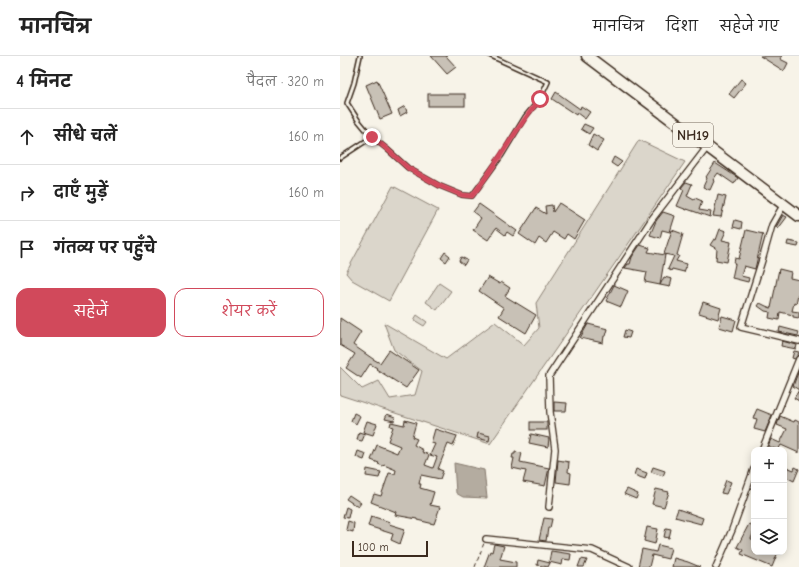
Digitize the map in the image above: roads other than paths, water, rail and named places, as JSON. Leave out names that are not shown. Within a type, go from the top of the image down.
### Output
[{"type":"highway","name":"NH19","points":[[587,56],[799,216]]},
{"type":"street","points":[[549,507],[555,449],[550,412],[549,376],[652,219],[708,146]]},
{"type":"street","points":[[784,204],[772,225],[764,257],[741,327],[799,341]]},
{"type":"street","points":[[763,447],[799,359]]},
{"type":"street","points":[[716,567],[732,530],[751,477]]},
{"type":"street","points":[[486,539],[592,550],[629,567]]},
{"type":"lane","points":[[360,56],[354,83],[347,103],[358,120],[372,137],[408,168],[440,186],[462,195],[472,196],[502,155],[525,117],[540,99],[548,82],[491,56]]},
{"type":"lane","points":[[340,158],[372,137]]}]
